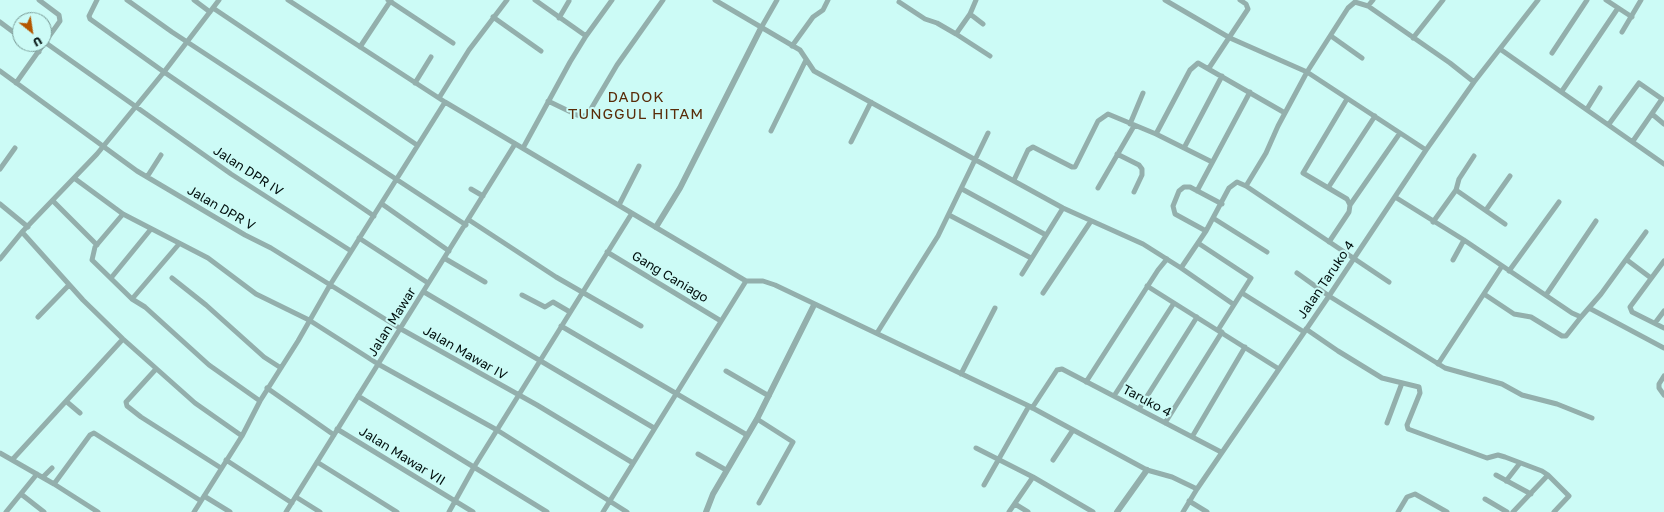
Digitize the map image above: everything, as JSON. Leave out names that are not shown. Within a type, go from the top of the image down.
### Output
[{"type":"street","points":[[39,0],[61,18],[52,33]]},
{"type":"street","points":[[97,0],[89,16],[90,18],[164,72],[374,216]]},
{"type":"street","points":[[128,0],[187,42],[396,180],[556,277],[641,326]]},
{"type":"street","points":[[194,0],[417,145]]},
{"type":"street","points":[[0,259],[22,232],[53,201],[102,147],[164,72],[219,0]]},
{"type":"street","points":[[288,0],[445,102],[746,281],[763,282],[775,285],[814,305],[877,333],[1030,407],[1147,470],[1172,477],[1197,489]]},
{"type":"street","points":[[360,47],[390,0],[453,43]]},
{"type":"street","points":[[439,98],[469,50],[507,0]]},
{"type":"street","points":[[535,0],[586,36]]},
{"type":"street","points":[[523,148],[548,101],[586,36],[611,0]]},
{"type":"street","points":[[548,101],[577,116],[584,116],[588,114],[618,65],[663,0]]},
{"type":"street","points":[[715,0],[802,53],[814,71],[1063,208],[1143,244],[1234,304]]},
{"type":"street","points":[[656,227],[680,188],[761,28],[777,0]]},
{"type":"street","points":[[792,46],[813,17],[823,10],[828,0]]},
{"type":"street","points":[[956,34],[970,14],[976,0]]},
{"type":"street","points":[[1165,0],[1230,38],[1306,72],[1426,150]]},
{"type":"street","points":[[1209,68],[1230,38],[1248,8],[1246,4],[1240,0]]},
{"type":"street","points":[[1368,6],[1373,0]]},
{"type":"street","points":[[1413,38],[1443,0]]},
{"type":"street","name":"Jalan Taruko 4","points":[[1183,512],[1426,150],[1474,82],[1538,0]]},
{"type":"street","points":[[1552,53],[1587,0]]},
{"type":"street","points":[[1606,0],[1632,17]]},
{"type":"street","points":[[1622,32],[1641,0]]},
{"type":"street","points":[[559,18],[569,1]]},
{"type":"street","points":[[899,2],[924,19],[937,23],[990,56]]},
{"type":"street","points":[[1246,186],[1266,153],[1306,72],[1352,4],[1358,2],[1368,6],[1450,63],[1474,82]]},
{"type":"street","points":[[1562,91],[1618,8]]},
{"type":"street","points":[[970,14],[983,24]]},
{"type":"street","points":[[493,17],[541,51]]},
{"type":"street","points":[[0,22],[12,32]]},
{"type":"street","points":[[1331,36],[1362,58]]},
{"type":"street","name":"Jalan DPR IV","points":[[52,47],[231,174],[351,251]]},
{"type":"street","points":[[1500,48],[1664,164]]},
{"type":"street","points":[[16,83],[39,52]]},
{"type":"street","points":[[415,82],[431,57]]},
{"type":"street","points":[[771,131],[806,60]]},
{"type":"street","points":[[1156,134],[1194,64],[1199,63],[1285,113]]},
{"type":"street","name":"Jalan DPR V","points":[[0,71],[102,147],[147,177],[245,235],[271,248],[401,329]]},
{"type":"street","points":[[1184,148],[1222,76]]},
{"type":"street","points":[[1609,124],[1639,83],[1662,99],[1633,141]]},
{"type":"street","points":[[1586,109],[1600,88]]},
{"type":"street","points":[[1198,191],[1250,92]]},
{"type":"street","points":[[1098,188],[1132,125],[1143,94]]},
{"type":"street","points":[[1347,99],[1303,173],[1347,199],[1350,205]]},
{"type":"street","points":[[194,512],[242,436],[267,388],[330,285],[445,102]]},
{"type":"street","points":[[851,142],[871,102]]},
{"type":"street","points":[[1014,180],[1030,148],[1035,147],[1074,168],[1098,121],[1104,116],[1110,114],[1132,125],[1156,134],[1212,162]]},
{"type":"street","points":[[1652,114],[1664,124]]},
{"type":"street","points":[[1328,188],[1375,116]]},
{"type":"street","points":[[877,333],[931,248],[962,189],[974,160],[988,133]]},
{"type":"street","points":[[1330,242],[1349,212],[1350,205],[1400,133]]},
{"type":"street","name":"Jalan Mawar","points":[[286,512],[515,144]]},
{"type":"street","points":[[0,169],[15,148]]},
{"type":"street","points":[[1117,154],[1141,167],[1142,176],[1134,192]]},
{"type":"street","points":[[147,177],[161,155]]},
{"type":"street","points":[[1433,222],[1456,190],[1459,179],[1474,156]]},
{"type":"street","points":[[619,205],[639,166]]},
{"type":"street","points":[[1486,210],[1510,176]]},
{"type":"street","points":[[74,178],[123,214],[208,258],[256,294],[309,320],[378,364],[497,430],[627,512]]},
{"type":"street","points":[[1181,268],[1206,231],[1230,188],[1234,183],[1239,182],[1389,282]]},
{"type":"street","points":[[1206,231],[1178,217],[1174,211],[1173,206],[1180,189],[1186,187],[1198,191],[1222,204]]},
{"type":"street","points":[[471,189],[483,196]]},
{"type":"street","points":[[962,189],[1046,234]]},
{"type":"street","points":[[1456,190],[1506,224]]},
{"type":"street","points":[[1395,197],[1464,240],[1572,313],[1581,317]]},
{"type":"street","points":[[53,201],[97,245]]},
{"type":"street","points":[[1509,271],[1559,202]]},
{"type":"street","points":[[0,204],[28,227]]},
{"type":"street","points":[[382,204],[449,251]]},
{"type":"street","points":[[1022,274],[1063,208]]},
{"type":"street","points":[[449,512],[474,467],[541,361],[582,291],[632,213]]},
{"type":"street","points":[[123,214],[97,245],[94,250],[92,260],[132,299],[145,308],[209,365],[260,401]]},
{"type":"street","points":[[949,215],[1031,258]]},
{"type":"street","points":[[1213,218],[1267,252]]},
{"type":"street","points":[[1043,293],[1092,221]]},
{"type":"street","points":[[1546,295],[1596,221]]},
{"type":"street","points":[[111,278],[151,229]]},
{"type":"street","points":[[22,232],[69,285],[123,339],[195,403],[242,436]]},
{"type":"street","points":[[1484,294],[1514,314],[1531,317],[1562,336],[1566,336],[1627,260],[1646,232]]},
{"type":"street","points":[[359,238],[428,283]]},
{"type":"street","points":[[1453,260],[1464,240]]},
{"type":"street","points":[[132,299],[179,244]]},
{"type":"street","points":[[1165,423],[1220,331],[1234,304],[1251,278],[1198,244]]},
{"type":"street","name":"Gang Caniago","points":[[607,252],[721,321]]},
{"type":"street","points":[[444,258],[485,282]]},
{"type":"street","points":[[1086,382],[1147,286],[1167,259]]},
{"type":"street","points":[[1627,260],[1651,278]]},
{"type":"street","points":[[1664,261],[1631,305],[1630,309],[1632,312],[1664,328]]},
{"type":"street","points":[[1438,364],[1502,266]]},
{"type":"street","points":[[1297,273],[1329,296],[1438,364],[1456,373],[1502,384],[1522,395],[1557,404],[1592,418]]},
{"type":"street","points":[[172,278],[264,357],[280,368]]},
{"type":"street","points":[[603,512],[746,281]]},
{"type":"street","points":[[38,317],[69,285]]},
{"type":"street","points":[[1147,286],[1279,369]]},
{"type":"street","points":[[424,292],[654,428]]},
{"type":"street","points":[[1242,292],[1382,378],[1418,386],[1421,390],[1407,425],[1408,429],[1486,458],[1498,456],[1542,471],[1548,475],[1569,496],[1554,512]]},
{"type":"street","points":[[522,295],[545,307],[553,302],[570,312]]},
{"type":"street","points":[[1114,396],[1174,303]]},
{"type":"street","points":[[706,512],[726,470],[769,396],[814,305]]},
{"type":"street","points":[[961,374],[995,308]]},
{"type":"street","points":[[1589,308],[1664,348]]},
{"type":"street","points":[[1655,323],[1664,311]]},
{"type":"street","points":[[1139,409],[1196,317]]},
{"type":"street","points":[[561,326],[747,435]]},
{"type":"street","name":"Jalan Mawar IV","points":[[401,329],[518,396],[537,405],[633,463]]},
{"type":"street","points":[[12,460],[67,402],[123,339]]},
{"type":"street","points":[[1192,437],[1245,347]]},
{"type":"street","points":[[156,369],[126,402],[127,406],[141,417],[221,468]]},
{"type":"street","name":"Taruko 4","points":[[1030,407],[1057,370],[1062,369],[1222,452]]},
{"type":"street","points":[[726,371],[769,396]]},
{"type":"street","points":[[1664,376],[1659,384],[1659,388],[1664,395]]},
{"type":"street","points":[[1387,423],[1402,383]]},
{"type":"street","points":[[267,388],[334,435]]},
{"type":"street","points":[[358,396],[547,512]]},
{"type":"street","points":[[67,402],[80,413]]},
{"type":"street","points":[[984,485],[1030,407]]},
{"type":"street","points":[[757,419],[793,442],[759,502]]},
{"type":"street","name":"Jalan Mawar VII","points":[[337,429],[473,512]]},
{"type":"street","points":[[1053,460],[1073,430]]},
{"type":"street","points":[[54,484],[90,434],[94,433],[201,502]]},
{"type":"street","points":[[976,448],[1033,477],[1093,512]]},
{"type":"street","points":[[0,452],[54,484],[89,510],[98,512]]},
{"type":"street","points":[[698,454],[726,470]]},
{"type":"street","points":[[226,460],[292,503]]},
{"type":"street","points":[[317,462],[397,512]]},
{"type":"street","points":[[1506,481],[1520,463]]},
{"type":"street","points":[[43,477],[52,468]]},
{"type":"street","points":[[1117,512],[1147,470]]},
{"type":"street","points":[[6,512],[37,474]]},
{"type":"street","points":[[1496,475],[1531,494]]},
{"type":"street","points":[[1514,512],[1548,475]]},
{"type":"street","points":[[1009,512],[1033,477]]},
{"type":"street","points":[[21,494],[44,512]]},
{"type":"street","points":[[1398,512],[1407,497],[1415,494],[1447,512]]},
{"type":"street","points":[[204,496],[230,512]]},
{"type":"street","points":[[296,497],[320,512]]},
{"type":"street","points":[[1485,499],[1507,512]]},
{"type":"street","points":[[1190,502],[1207,512]]},
{"type":"street","points":[[1014,504],[1028,512]]},
{"type":"district","name":"DADOK TUNGGUL HITAM","points":[[636,106]]}]
